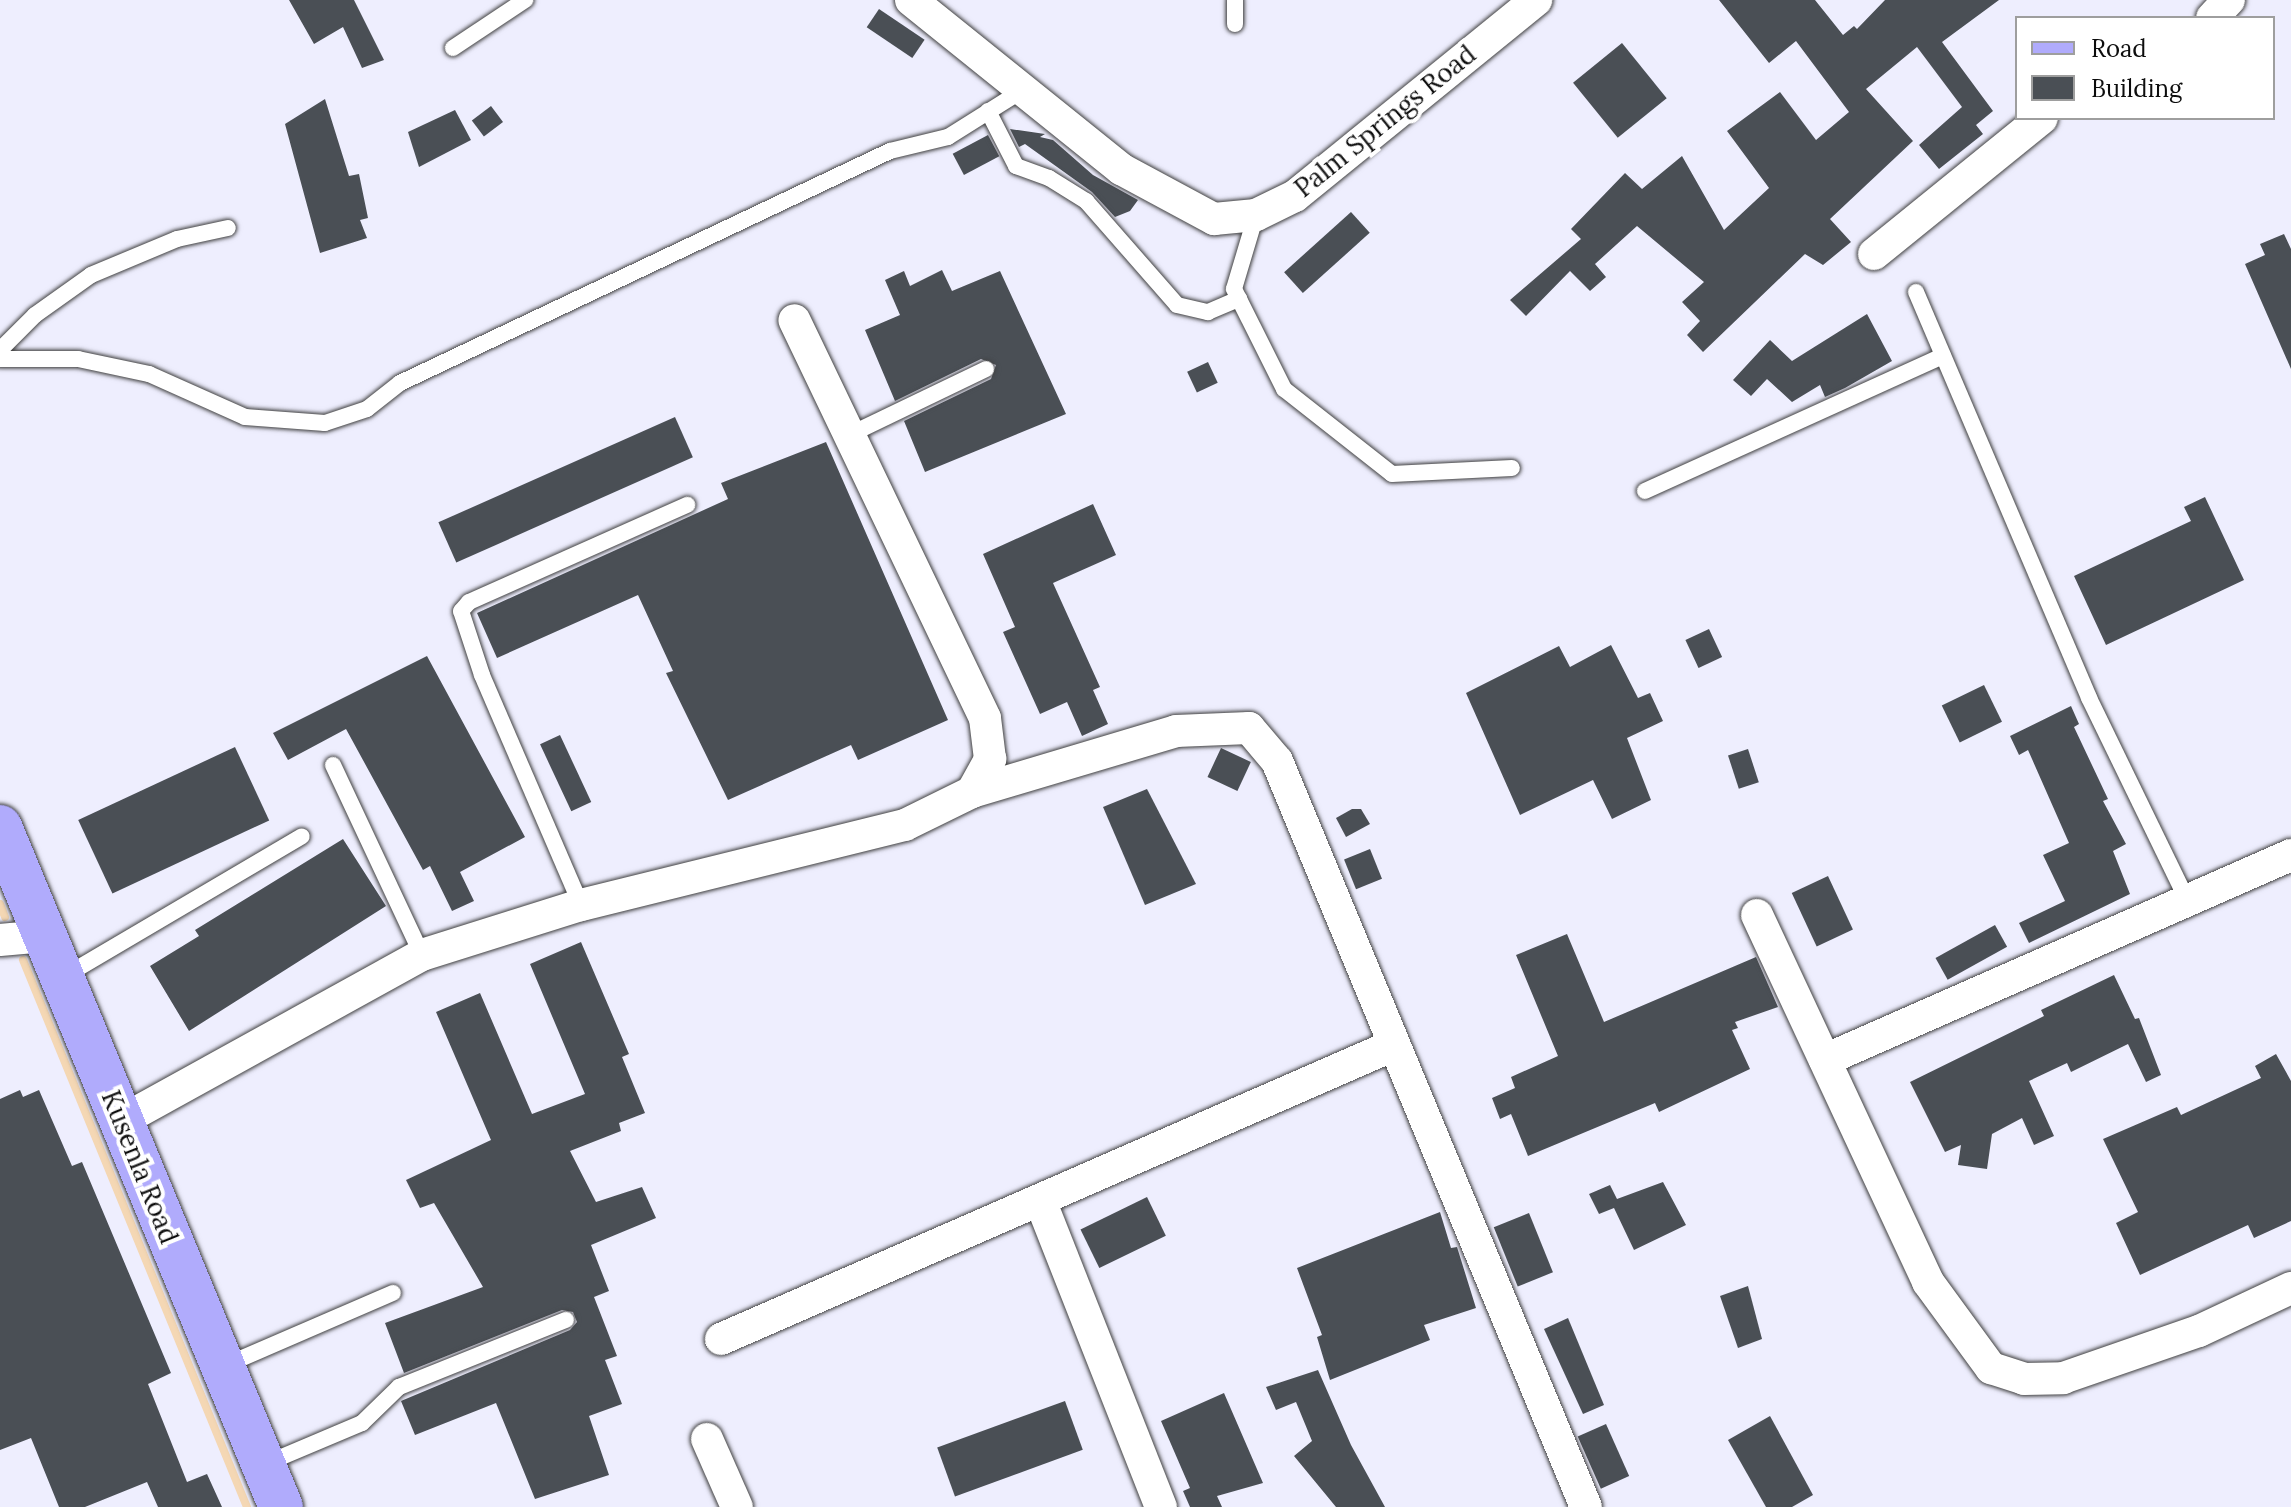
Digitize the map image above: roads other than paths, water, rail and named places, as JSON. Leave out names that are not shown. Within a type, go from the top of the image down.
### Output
[{"type":"main road","name":"Kusenla Road","points":[[0,827],[281,1507]]},
{"type":"street","name":"Palm Springs Road","points":[[911,0],[1121,169],[1214,219],[1256,215],[1295,196],[1536,0]]},
{"type":"street","points":[[2214,16],[2229,0]]},
{"type":"street","points":[[1874,254],[2040,120]]},
{"type":"street","points":[[794,320],[985,718],[990,759],[972,792]]},
{"type":"street","points":[[121,1121],[422,955],[581,905],[905,825],[972,792],[1176,731],[1249,728],[1277,761],[1586,1507]]},
{"type":"street","points":[[1825,1060],[2291,855]]},
{"type":"street","points":[[1757,915],[1928,1282],[1991,1368],[2024,1379],[2063,1378],[2199,1331],[2291,1288]]},
{"type":"street","points":[[0,940],[45,936]]},
{"type":"street","points":[[721,1339],[1394,1045]]},
{"type":"street","points":[[1040,1200],[1161,1507]]},
{"type":"street","points":[[707,1439],[737,1507]]},
{"type":"lane","points":[[453,48],[525,0]]},
{"type":"lane","points":[[1235,0],[1235,24]]},
{"type":"lane","points":[[0,359],[78,359],[149,374],[245,417],[325,423],[367,409],[400,383],[890,151],[948,137],[1021,91]]},
{"type":"lane","points":[[988,111],[1016,166],[1049,178],[1086,201],[1177,305],[1208,312],[1239,299]]},
{"type":"lane","points":[[1256,215],[1234,289],[1284,389],[1392,474],[1512,468]]},
{"type":"lane","points":[[0,350],[35,315],[91,275],[177,239],[228,228]]},
{"type":"lane","points":[[1916,292],[2089,698],[2187,900]]},
{"type":"lane","points":[[1645,491],[1943,356]]},
{"type":"lane","points":[[849,435],[986,369]]},
{"type":"lane","points":[[581,905],[482,675],[461,611],[469,602],[687,505]]},
{"type":"lane","points":[[333,765],[422,955]]},
{"type":"lane","points":[[62,977],[302,836]]},
{"type":"lane","points":[[223,1367],[393,1293]]},
{"type":"lane","points":[[263,1465],[362,1423],[399,1387],[566,1320]]},
{"type":"waterway","points":[[0,904],[5,917]]},
{"type":"waterway","points":[[23,960],[247,1507]]}]
